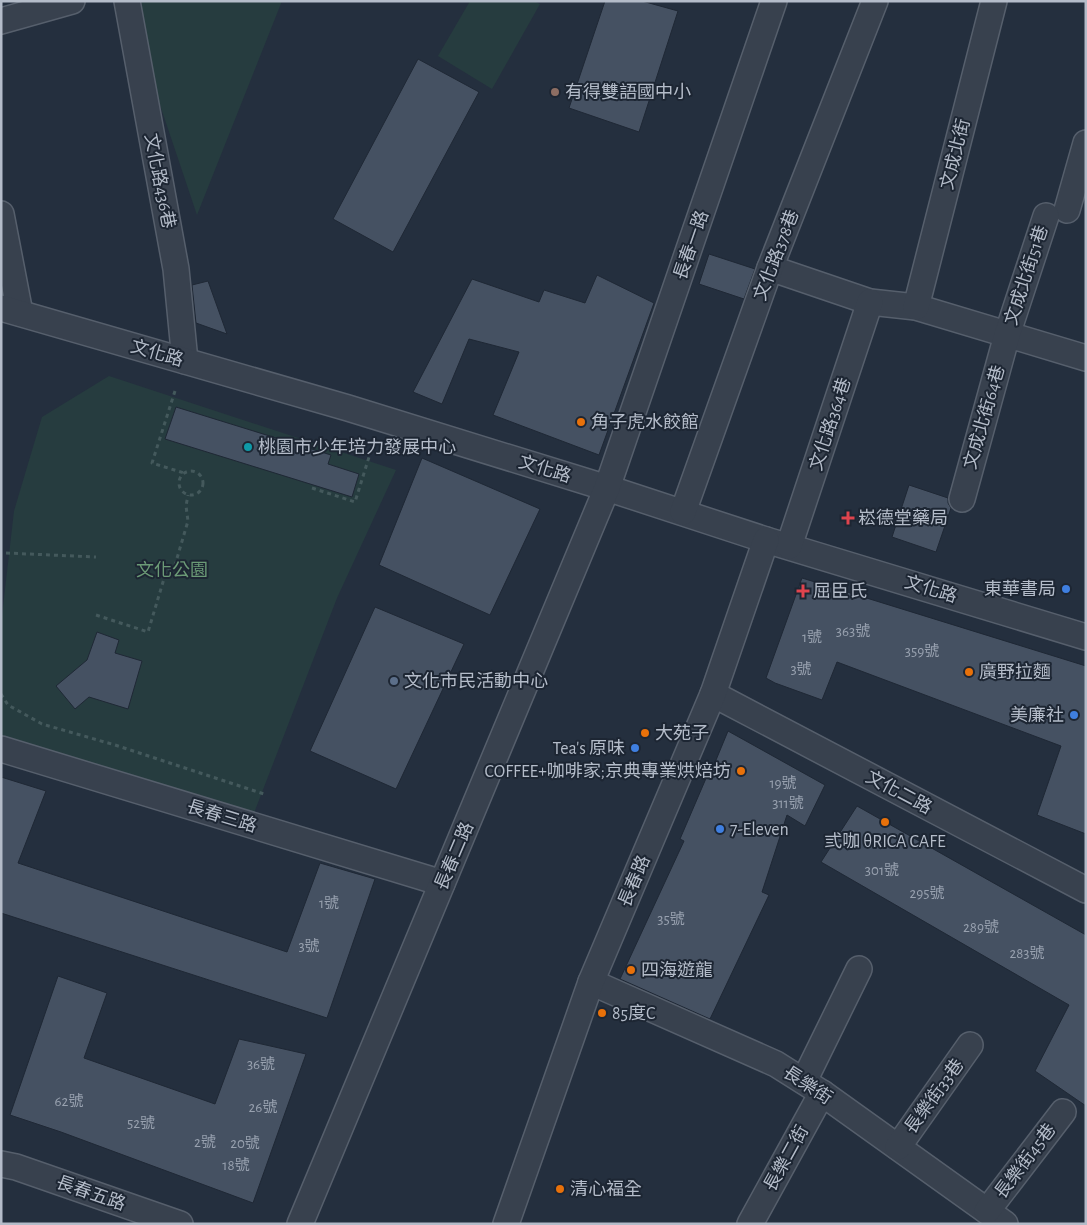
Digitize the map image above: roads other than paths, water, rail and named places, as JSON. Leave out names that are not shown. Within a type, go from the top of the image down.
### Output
[{"type":"street","points":[[1,20],[72,1]]},
{"type":"street","name":"文化路436巷","points":[[127,1],[176,269],[185,361]]},
{"type":"street","name":"長春一路","points":[[607,488],[774,1]]},
{"type":"street","name":"文化路378巷","points":[[683,512],[770,268],[875,1]]},
{"type":"street","name":"文成北街","points":[[916,307],[994,1]]},
{"type":"street","name":"文成北街51巷","points":[[1007,335],[1086,143]]},
{"type":"street","points":[[1,214],[10,310]]},
{"type":"street","points":[[770,268],[870,302],[916,307],[1086,358]]},
{"type":"street","name":"文化路364巷","points":[[778,543],[870,302]]},
{"type":"street","name":"文化路","points":[[10,310],[348,408],[778,543],[1085,633]]},
{"type":"street","name":"文成北街64巷","points":[[962,499],[1007,335]]},
{"type":"street","name":"長春二路","points":[[300,1224],[607,488]]},
{"type":"street","name":"長春路","points":[[506,1224],[591,982],[778,543]]},
{"type":"street","name":"文化二路","points":[[713,694],[1086,890]]},
{"type":"street","name":"長春三路","points":[[1,749],[442,883]]},
{"type":"street","name":"長樂二街","points":[[750,1224],[813,1087],[859,969]]},
{"type":"street","name":"長樂街","points":[[591,982],[776,1064],[813,1087],[996,1217]]},
{"type":"street","name":"長樂街33巷","points":[[898,1147],[970,1045]]},
{"type":"street","name":"長樂街45巷","points":[[996,1217],[1063,1112]]},
{"type":"street","name":"長春五路","points":[[1,1164],[16,1167],[180,1224]]},
{"type":"place","name":"有得雙語國中小","points":[[555,92]]},
{"type":"place","name":"角子虎水餃館","points":[[581,422]]},
{"type":"place","name":"桃園市少年培力發展中心","points":[[248,447]]},
{"type":"place","name":"崧德堂藥局","points":[[848,518]]},
{"type":"place","name":"東華書局","points":[[1066,589]]},
{"type":"place","name":"屈臣氏","points":[[803,591]]},
{"type":"place","name":"廣野拉麵","points":[[969,672]]},
{"type":"place","name":"文化市民活動中心","points":[[394,681]]},
{"type":"place","name":"美廉社","points":[[1074,715]]},
{"type":"place","name":"大苑子","points":[[645,733]]},
{"type":"place","name":"Tea's 原味","points":[[635,748]]},
{"type":"place","name":"COFFEE+咖啡家;京典專業烘焙坊","points":[[741,771]]},
{"type":"place","name":"弎咖 θRICA CAFE","points":[[885,822]]},
{"type":"place","name":"7-Eleven","points":[[720,829]]},
{"type":"place","name":"四海遊龍","points":[[631,970]]},
{"type":"place","name":"85度C","points":[[602,1013]]},
{"type":"place","name":"清心福全","points":[[560,1189]]},
{"type":"park label","name":"文化公園","points":[[172,570]]}]
